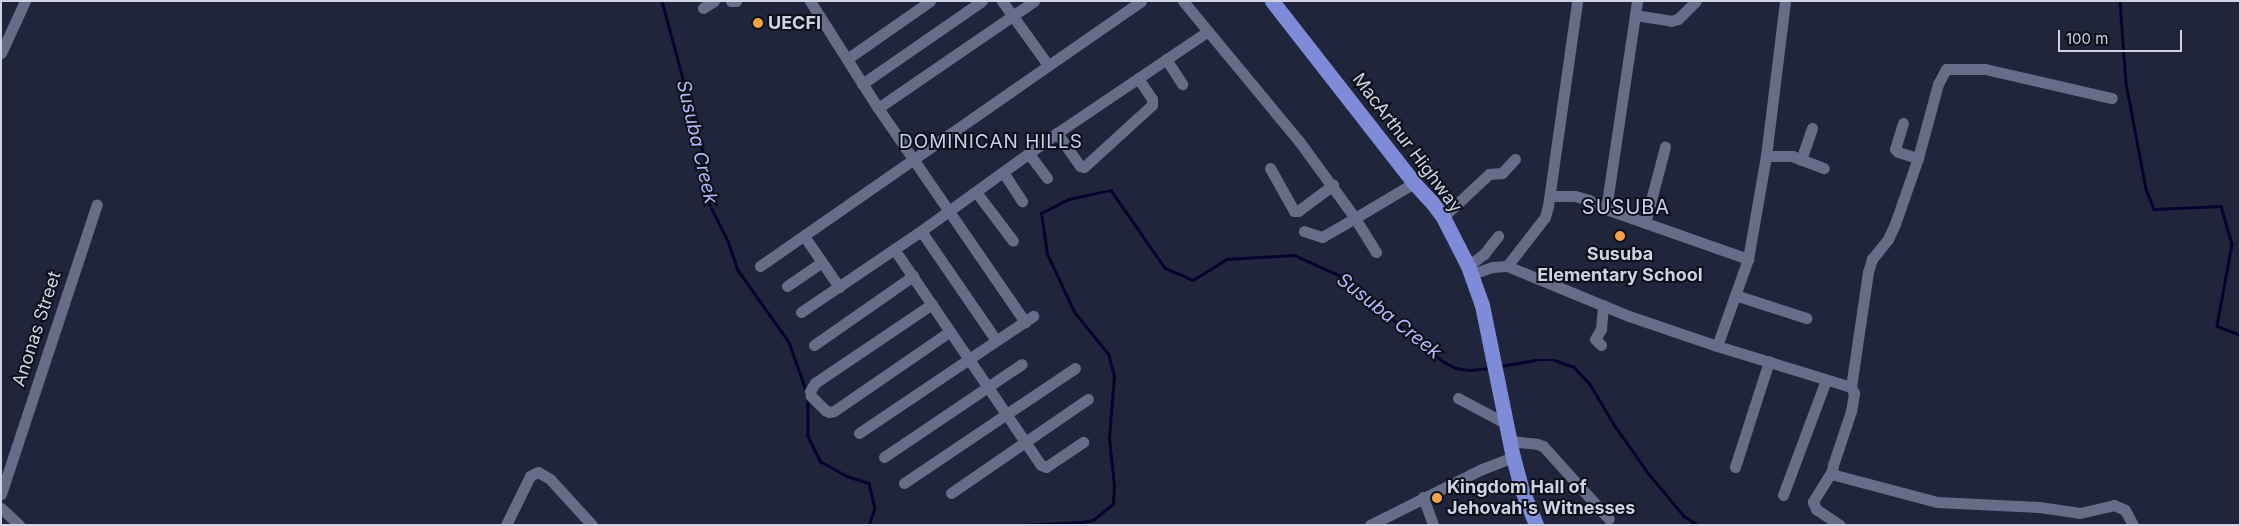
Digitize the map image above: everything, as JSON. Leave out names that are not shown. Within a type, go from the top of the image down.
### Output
[{"type":"highway","name":"MacArthur Highway","points":[[1272,1],[1414,183],[1443,217],[1470,270],[1482,305],[1497,387],[1507,424],[1513,457],[1522,490],[1536,525]]},
{"type":"street","points":[[1,53],[25,1]]},
{"type":"street","points":[[703,8],[714,1]]},
{"type":"street","points":[[730,1],[736,1]]},
{"type":"street","points":[[810,1],[862,84],[913,159],[1029,319],[859,433]]},
{"type":"street","points":[[847,58],[930,1]]},
{"type":"street","points":[[862,84],[982,1]]},
{"type":"street","points":[[1002,1],[1048,65]]},
{"type":"street","points":[[878,108],[1034,1]]},
{"type":"street","points":[[760,266],[1140,1]]},
{"type":"street","points":[[1183,1],[1333,185],[1376,252]]},
{"type":"street","points":[[1507,266],[1544,217],[1550,196],[1577,1]]},
{"type":"street","points":[[1606,209],[1637,1]]},
{"type":"street","points":[[1635,15],[1671,21],[1678,19],[1696,1]]},
{"type":"street","points":[[1717,346],[1748,259],[1766,156],[1785,1]]},
{"type":"street","points":[[800,312],[839,288],[1057,133],[1207,32]]},
{"type":"street","points":[[1166,59],[1182,84]]},
{"type":"street","points":[[1840,525],[1816,509],[1813,502],[1832,471],[1851,412],[1854,393],[1851,387],[1868,272],[1872,259],[1888,240],[1918,158],[1938,84],[1946,69],[1985,69],[2112,98]]},
{"type":"street","points":[[1057,133],[1080,166],[1084,167],[1152,105],[1152,99],[1138,78]]},
{"type":"street","points":[[1903,123],[1895,149],[1898,152],[1918,158]]},
{"type":"street","points":[[1801,160],[1812,128]]},
{"type":"street","points":[[1645,223],[1665,146]]},
{"type":"street","points":[[1030,154],[1047,178]]},
{"type":"street","points":[[1766,156],[1780,154],[1824,168]]},
{"type":"street","points":[[1443,217],[1489,174],[1502,173],[1515,159]]},
{"type":"street","points":[[1270,168],[1294,212],[1333,185]]},
{"type":"street","points":[[1003,172],[1022,201]]},
{"type":"street","points":[[1304,231],[1322,237],[1414,183]]},
{"type":"street","points":[[976,192],[1013,241]]},
{"type":"street","points":[[1550,196],[1575,196],[1606,209],[1748,259]]},
{"type":"street","name":"Anonas Street","points":[[1,494],[97,204]]},
{"type":"street","points":[[921,231],[996,340]]},
{"type":"street","points":[[804,236],[839,288]]},
{"type":"street","points":[[1470,270],[1498,236]]},
{"type":"street","points":[[894,250],[932,304],[968,361],[1041,465],[1046,467],[1083,442]]},
{"type":"street","points":[[787,286],[822,262]]},
{"type":"street","points":[[1470,270],[1507,266],[1603,305],[1717,346],[1851,387]]},
{"type":"street","points":[[814,345],[913,276]]},
{"type":"street","points":[[1735,295],[1806,318]]},
{"type":"street","points":[[932,304],[816,384],[810,391],[812,396],[825,410],[829,412],[834,411],[949,332]]},
{"type":"street","points":[[1601,345],[1595,339],[1601,328],[1603,305]]},
{"type":"street","points":[[1735,467],[1769,362]]},
{"type":"street","points":[[884,457],[1022,364]]},
{"type":"street","points":[[904,483],[1075,368]]},
{"type":"street","points":[[1783,495],[1826,380]]},
{"type":"street","points":[[1458,398],[1507,424]]},
{"type":"street","points":[[951,493],[1088,399]]},
{"type":"street","points":[[1510,441],[1543,446],[1609,519]]},
{"type":"street","points":[[1370,525],[1423,497],[1482,469],[1513,457]]},
{"type":"street","points":[[1832,471],[1835,475],[1937,502],[2039,507],[2080,513],[2114,505],[2125,510],[2133,525]]},
{"type":"street","points":[[506,525],[530,476],[538,472],[550,479],[592,525]]},
{"type":"street","points":[[1423,497],[1433,525]]},
{"type":"street","points":[[1,508],[20,525]]},
{"type":"waterway","name":"Susuba Creek","points":[[662,1],[706,163],[707,199],[728,241],[738,270],[789,342],[806,390]]},
{"type":"waterway","points":[[2120,1],[2126,83],[2146,189],[2154,209],[2221,206],[2232,244],[2217,326],[2240,335]]},
{"type":"waterway","name":"Susuba Creek","points":[[1022,525],[1093,520],[1113,504],[1114,486],[1109,438],[1114,376],[1108,354],[1074,312],[1047,254],[1041,213],[1068,199],[1111,190],[1165,268],[1193,280],[1226,259],[1294,255],[1341,276],[1444,362],[1456,368],[1469,370],[1490,368]]},
{"type":"waterway","name":"Susuba Creek","points":[[1501,366],[1534,360],[1554,360],[1574,367],[1590,384],[1615,426],[1649,474],[1684,516],[1698,525]]},
{"type":"waterway","name":"Susuba Creek","points":[[808,398],[808,436],[820,461],[847,476],[869,483],[875,508],[869,525]]},
{"type":"place","name":"UECFI","points":[[758,23]]},
{"type":"place","name":"Susuba Elementary School","points":[[1620,236]]},
{"type":"place","name":"Kingdom Hall of Jehovah's Witnesses","points":[[1437,498]]},
{"type":"district","name":"DOMINICAN HILLS","points":[[991,142]]},
{"type":"district","name":"SUSUBA","points":[[1626,207]]}]
